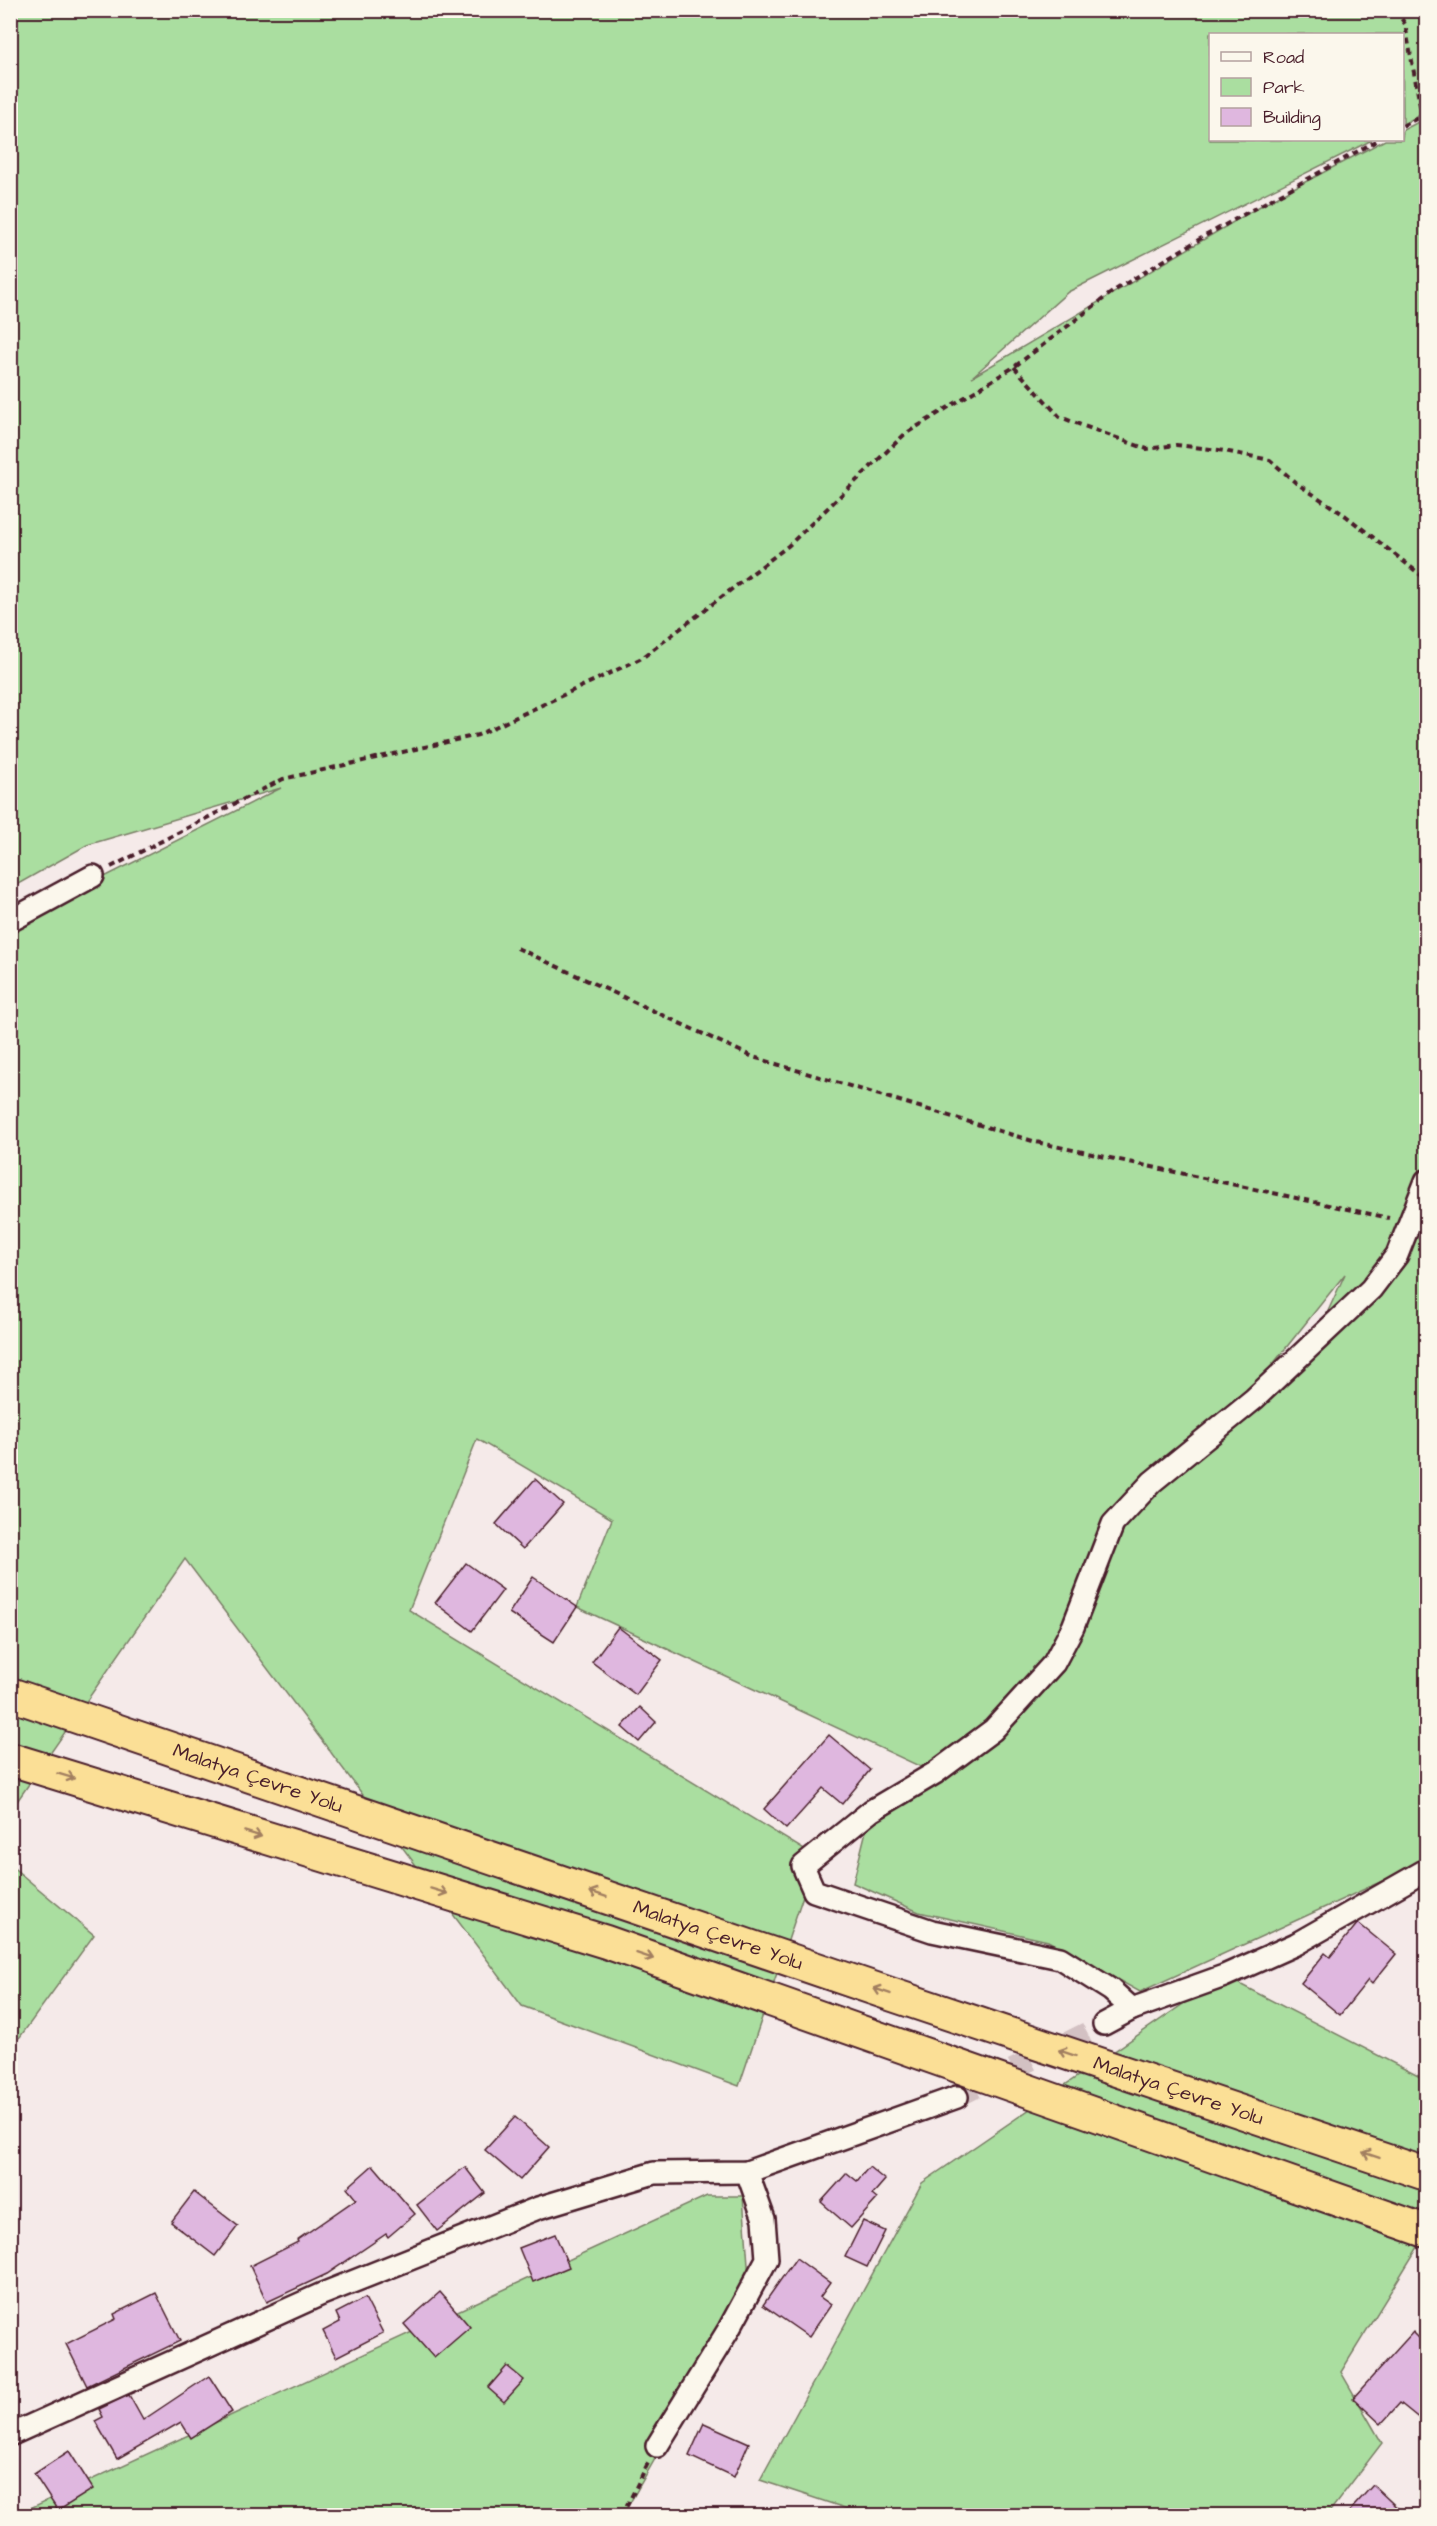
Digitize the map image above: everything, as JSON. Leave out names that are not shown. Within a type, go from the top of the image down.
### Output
[{"type":"highway","name":"Malatya Çevre Yolu","points":[[10,1694],[892,1995],[1426,2174]]},
{"type":"highway","points":[[10,1759],[606,1942],[1426,2231]]},
{"type":"street","points":[[10,921],[93,876]]},
{"type":"street","points":[[1132,2009],[1111,1990],[1060,1958],[932,1931],[814,1891],[803,1866],[871,1810],[935,1773],[993,1730],[1054,1664],[1073,1627],[1113,1524],[1152,1482],[1254,1399],[1371,1289],[1397,1255],[1426,1181]]},
{"type":"street","points":[[1104,2024],[1132,2009],[1224,1977],[1296,1944],[1426,1870]]},
{"type":"street","points":[[10,2435],[322,2294],[538,2208],[654,2173],[747,2172],[957,2097]]},
{"type":"street","points":[[657,2446],[729,2329],[767,2259],[764,2218],[747,2172]]},
{"type":"path","points":[[1396,10],[1405,24],[1424,115],[1404,125]]},
{"type":"path","points":[[93,876],[283,779],[478,735],[642,658],[788,546],[905,434],[1014,367],[1115,290],[1205,236],[1376,141]]},
{"type":"path","points":[[1014,367],[1060,417],[1147,449],[1176,445],[1219,450],[1270,460],[1296,483],[1346,516],[1426,579]]},
{"type":"path","points":[[517,948],[753,1057],[1036,1142],[1411,1223]]},
{"type":"path","points":[[621,2516],[657,2446]]},
{"type":"green space","points":[[11,11],[1426,11],[1426,112],[1404,123],[1404,33],[1209,33],[1209,141],[1370,141],[1068,292],[972,377],[1267,202],[1383,141],[1404,141],[1404,129],[1426,118],[1426,1861],[1140,1992],[1048,1941],[919,1912],[853,1883],[871,1811],[930,1771],[577,1607],[612,1519],[477,1439],[409,1610],[816,1857],[739,2086],[522,2006],[185,1559],[11,1810],[11,924],[281,788],[87,845],[11,888]],"holes":[[[1345,1274],[1306,1359],[1217,1434]]]},
{"type":"green space","points":[[10,1865],[94,1935],[20,2037],[11,2043]]},
{"type":"green space","points":[[1224,1976],[1426,2080],[1426,2234],[1341,2372],[1382,2443],[1327,2515],[866,2515],[760,2480],[922,2183]]},
{"type":"green space","points":[[707,2196],[743,2196],[750,2292],[623,2515],[18,2516],[17,2514]]},
{"type":"building","points":[[535,1479],[563,1504],[523,1549],[496,1524]]},
{"type":"building","points":[[466,1563],[503,1590],[472,1631],[435,1603]]},
{"type":"building","points":[[533,1577],[577,1607],[554,1642],[509,1613]]},
{"type":"building","points":[[618,1627],[662,1660],[636,1695],[592,1662]]},
{"type":"building","points":[[640,1707],[656,1722],[639,1742],[622,1727]]},
{"type":"building","points":[[829,1735],[870,1770],[842,1804],[823,1788],[786,1829],[764,1809]]},
{"type":"building","points":[[1358,1923],[1396,1954],[1372,1984],[1368,1980],[1340,2015],[1301,1983],[1325,1953],[1330,1957]]},
{"type":"building","points":[[515,2117],[549,2147],[520,2180],[485,2150]]},
{"type":"building","points":[[373,2165],[415,2214],[388,2237],[386,2234],[327,2274],[267,2302],[250,2266],[298,2242],[297,2240],[356,2199],[347,2188]]},
{"type":"building","points":[[465,2167],[485,2193],[437,2231],[417,2205]]},
{"type":"building","points":[[869,2167],[885,2180],[872,2195],[877,2199],[851,2228],[821,2202],[847,2173],[857,2181]]},
{"type":"building","points":[[194,2192],[238,2226],[215,2256],[171,2222]]},
{"type":"building","points":[[863,2221],[885,2231],[867,2267],[845,2257]]},
{"type":"building","points":[[555,2234],[569,2267],[533,2282],[519,2248]]},
{"type":"building","points":[[796,2258],[830,2283],[820,2297],[831,2305],[809,2337],[763,2305]]},
{"type":"building","points":[[440,2292],[470,2327],[434,2358],[404,2324]]},
{"type":"building","points":[[156,2293],[180,2341],[87,2386],[66,2344],[116,2319],[114,2314]]},
{"type":"building","points":[[365,2298],[383,2333],[336,2357],[323,2331],[340,2322],[336,2313]]},
{"type":"building","points":[[1413,2332],[1426,2345],[1426,2424],[1400,2403],[1381,2424],[1353,2398]]},
{"type":"building","points":[[507,2366],[524,2380],[504,2402],[488,2388]]},
{"type":"building","points":[[209,2376],[232,2412],[191,2438],[181,2422],[117,2459],[95,2421],[103,2417],[99,2409],[129,2395],[143,2420]]},
{"type":"building","points":[[704,2423],[749,2443],[734,2477],[689,2456]]},
{"type":"building","points":[[69,2451],[93,2489],[58,2511],[34,2474]]},
{"type":"building","points":[[1373,2485],[1406,2516],[1345,2516]]},
{"type":"tunnel","points":[[957,2097],[1104,2024]]}]
